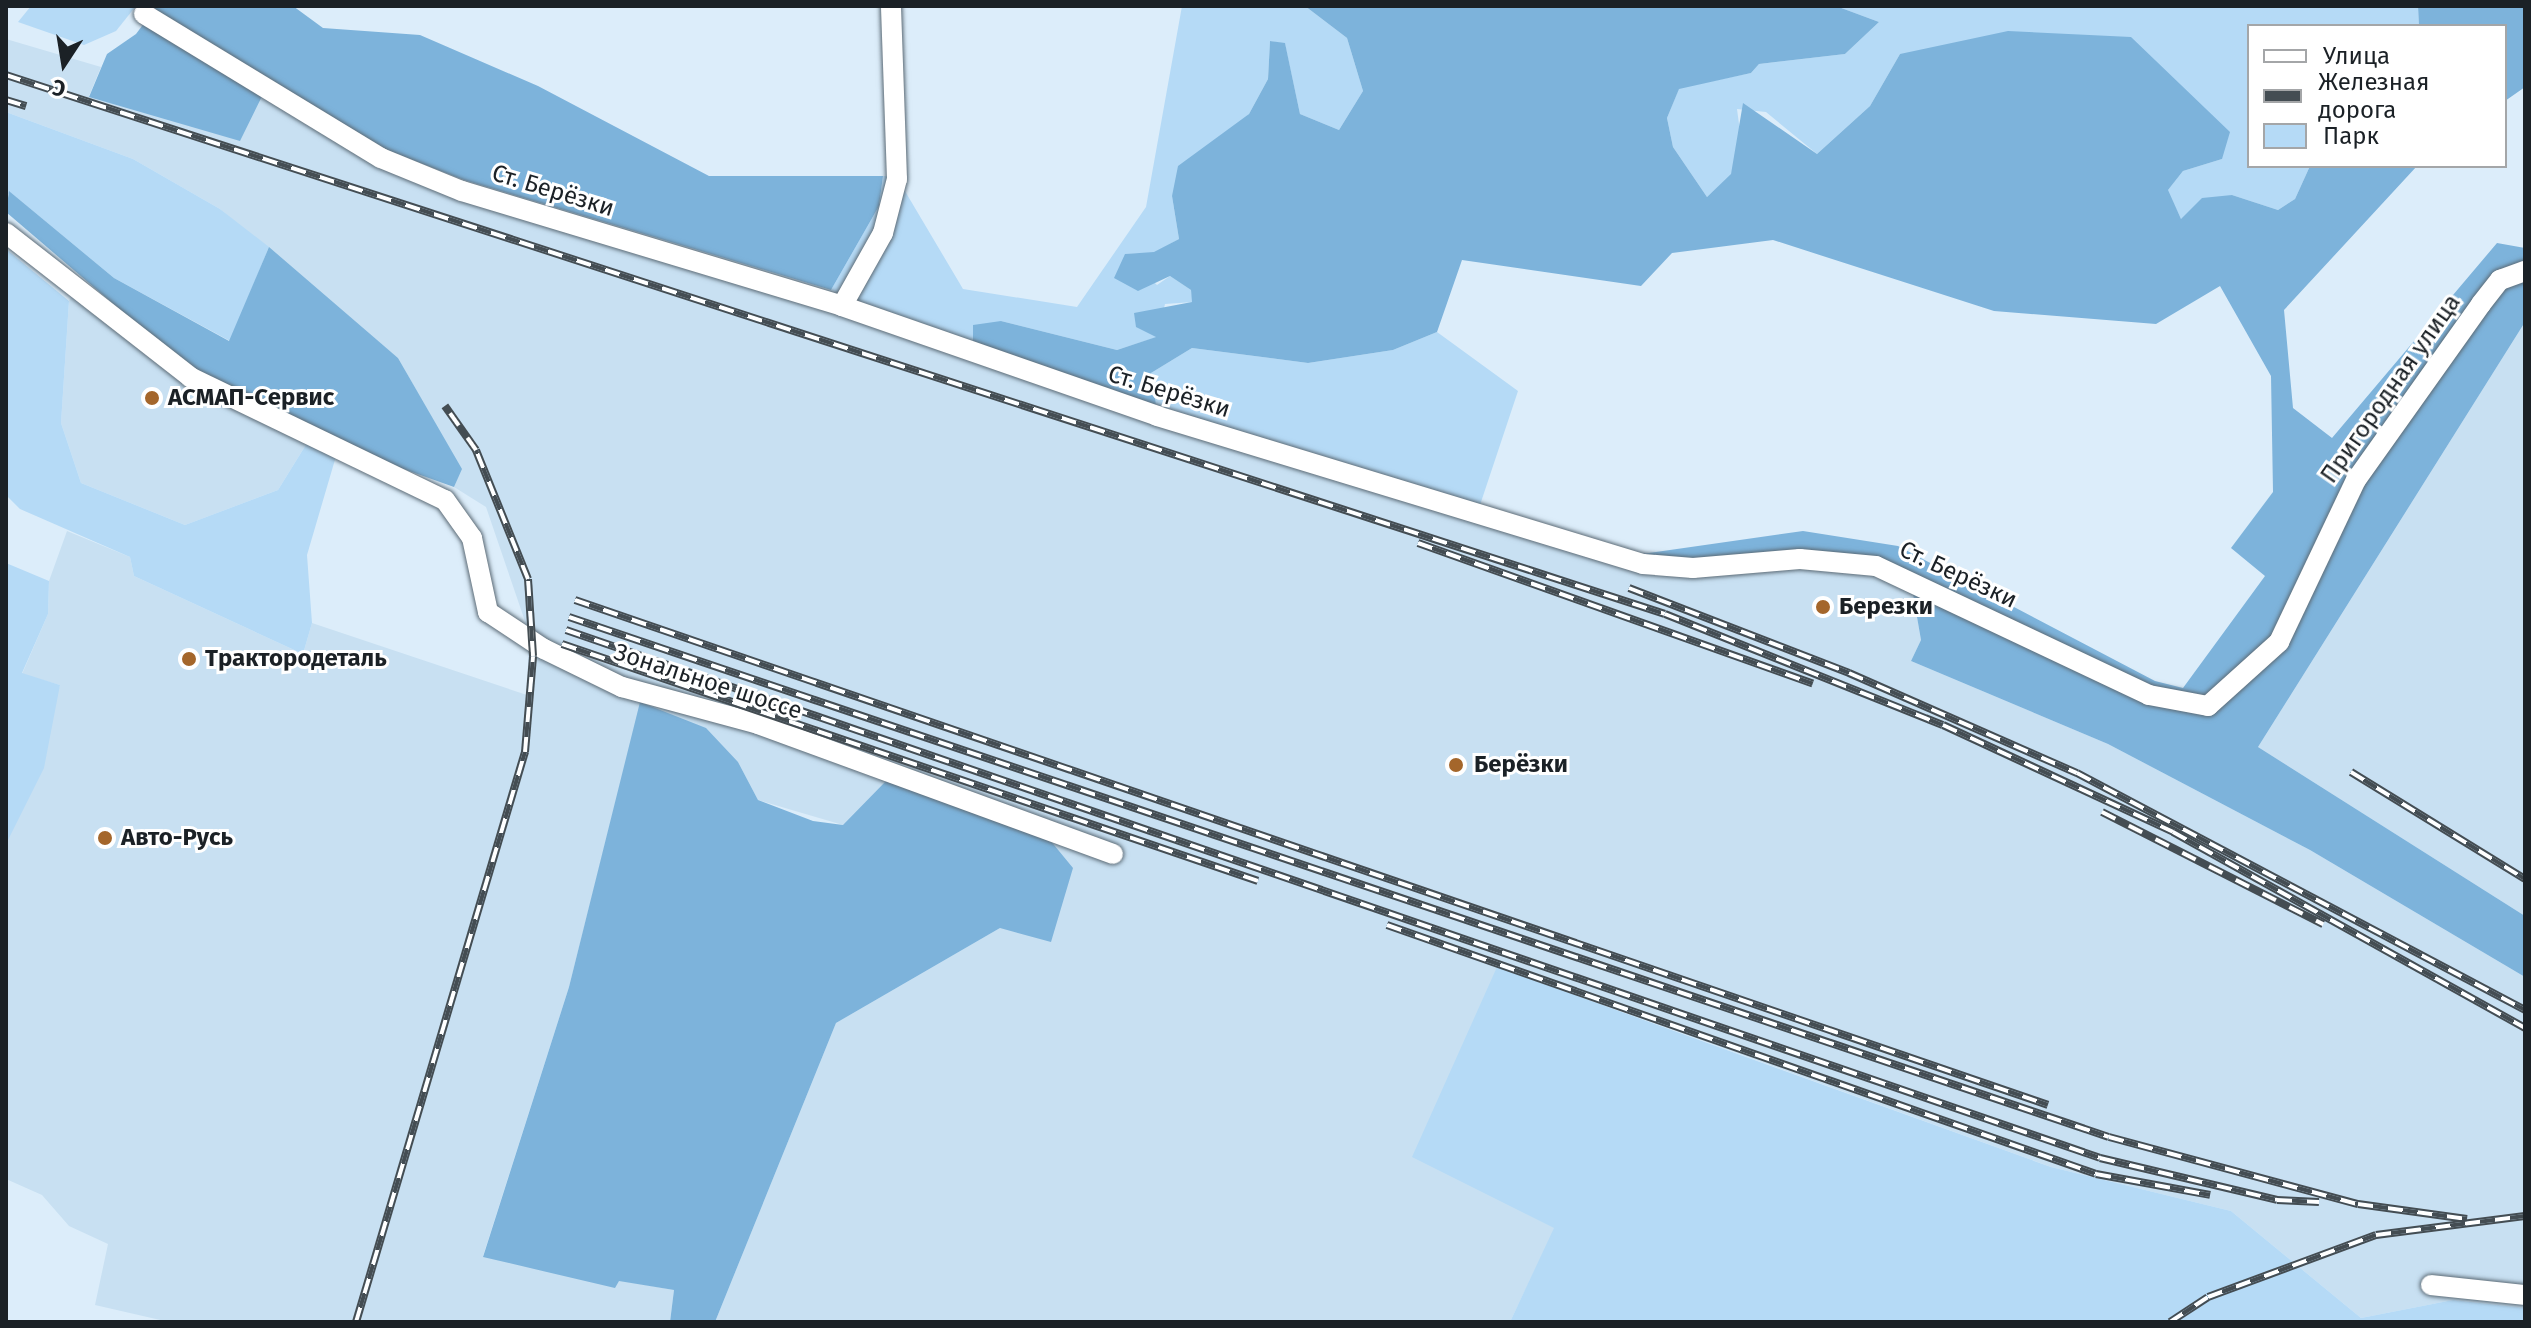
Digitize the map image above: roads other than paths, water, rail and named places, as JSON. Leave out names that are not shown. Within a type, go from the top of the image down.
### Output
[{"type":"street","points":[[842,306],[883,233],[897,179],[891,6]]},
{"type":"street","name":"Ст. Берёзки","points":[[144,14],[398,166],[842,306],[1014,371],[1643,564],[1693,568],[1800,559],[1876,566],[2149,695],[2208,706]]},
{"type":"street","name":"Зональное шоссе","points":[[6,233],[48,262],[190,377],[445,500],[472,538],[488,612],[544,649],[622,687],[758,724],[1113,854]]},
{"type":"street","name":"Пригородная улица","points":[[2208,706],[2279,642],[2356,480],[2500,280],[2525,271]]},
{"type":"street","points":[[2431,1285],[2525,1295]]},
{"type":"railway","points":[[6,75],[1665,614],[1943,725],[2173,832],[2525,1028]]},
{"type":"railway","points":[[6,100],[26,106]]},
{"type":"railway","points":[[356,1322],[525,752],[533,656],[528,579],[476,450],[445,406]]},
{"type":"railway","points":[[1418,543],[1813,684]]},
{"type":"railway","points":[[1629,588],[1849,673],[2077,773],[2525,1010]]},
{"type":"railway","points":[[575,600],[2048,1105]]},
{"type":"railway","points":[[569,617],[2109,1137],[2358,1204],[2467,1219]]},
{"type":"railway","points":[[566,630],[2100,1158],[2277,1200],[2319,1202]]},
{"type":"railway","points":[[562,644],[1258,881]]},
{"type":"railway","points":[[2351,772],[2525,879]]},
{"type":"railway","points":[[2102,812],[2323,924]]},
{"type":"railway","points":[[1387,925],[2096,1174],[2210,1195]]},
{"type":"railway","points":[[2170,1322],[2208,1297],[2376,1235],[2525,1216]]},
{"type":"place","name":"АСМАП-Сервис","points":[[152,398]]},
{"type":"place","name":"Березки","points":[[1823,607]]},
{"type":"place","name":"Трактородеталь","points":[[189,659]]},
{"type":"place","name":"Берёзки","points":[[1456,765]]},
{"type":"place","name":"Авто-Русь","points":[[105,838]]}]
